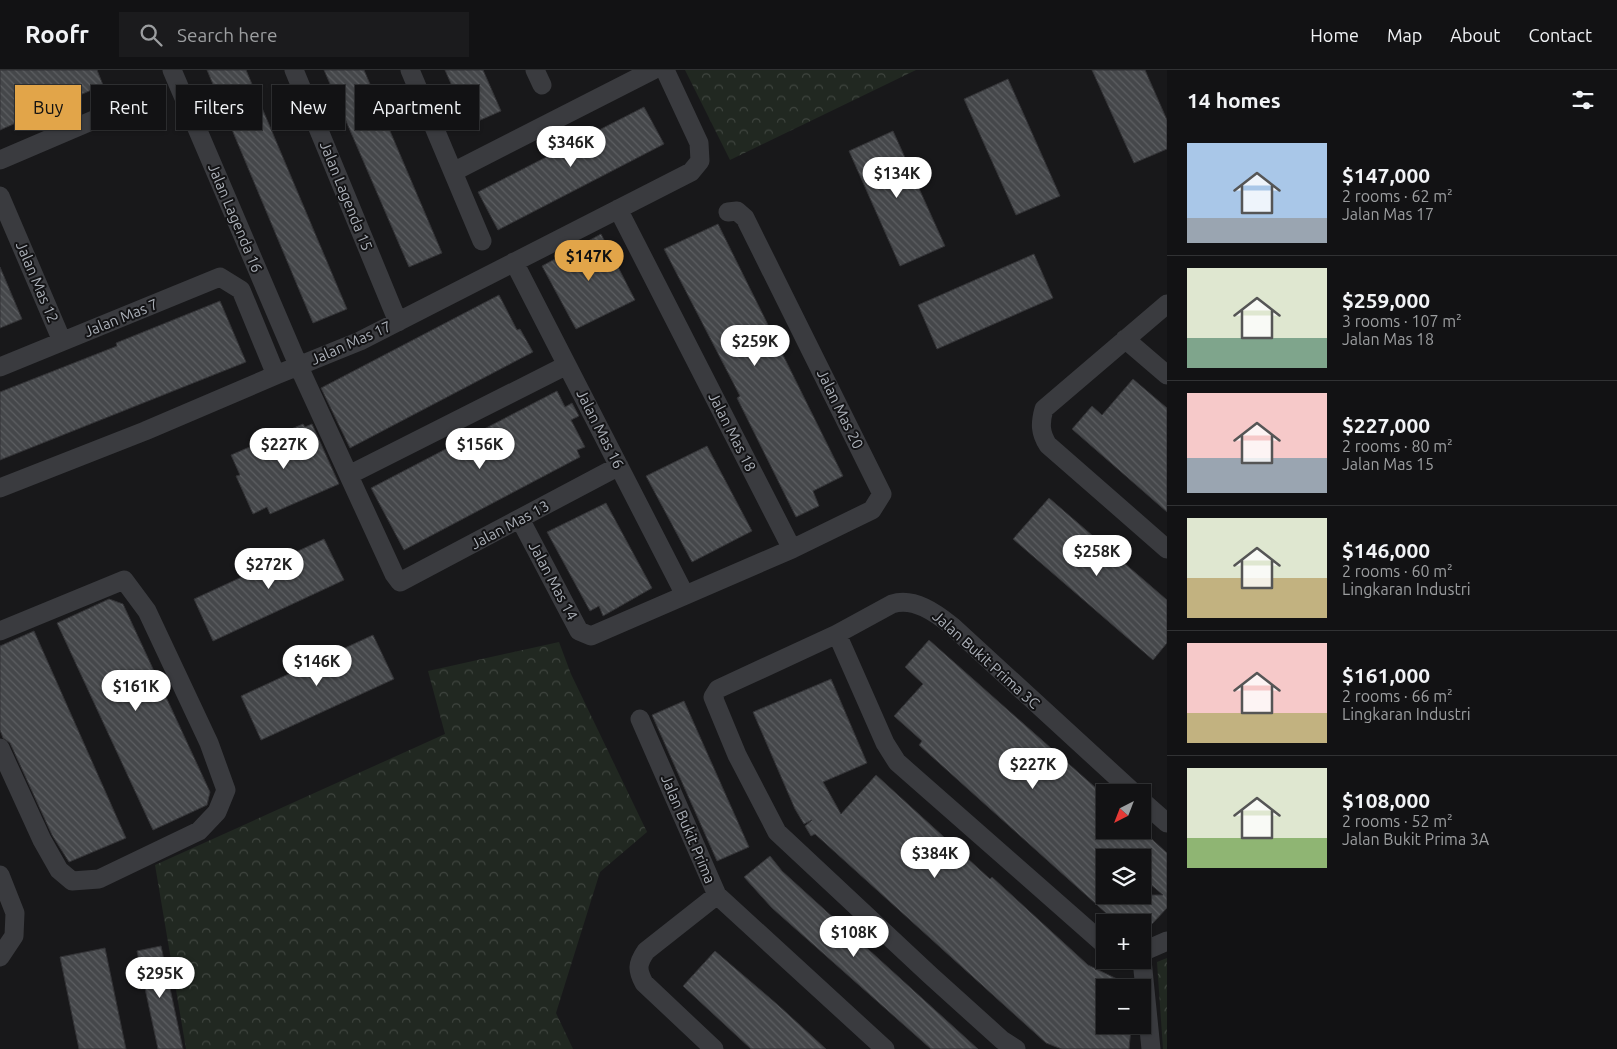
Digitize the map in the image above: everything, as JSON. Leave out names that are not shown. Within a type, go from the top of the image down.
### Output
[{"type":"street","name":"Jalan Lagenda 16","points":[[172,70],[299,367],[394,574],[400,582]]},
{"type":"street","name":"Jalan Lagenda 15","points":[[294,70],[398,322]]},
{"type":"street","points":[[410,70],[482,241]]},
{"type":"street","points":[[453,172],[653,70]]},
{"type":"street","name":"Jalan Mas 17","points":[[0,488],[145,431],[360,341],[691,172],[700,161],[699,143],[665,70]]},
{"type":"street","points":[[0,160],[91,121]]},
{"type":"street","name":"Jalan Mas 12","points":[[0,196],[62,341]]},
{"type":"street","name":"Jalan Mas 18","points":[[618,209],[792,549]]},
{"type":"street","name":"Jalan Mas 20","points":[[728,212],[737,212],[745,218],[882,494],[872,510],[792,549]]},
{"type":"street","name":"Jalan Mas 16","points":[[514,262],[685,596]]},
{"type":"street","name":"Jalan Mas 7","points":[[0,368],[220,277],[241,290],[276,375]]},
{"type":"street","points":[[1167,304],[1044,409],[1041,426],[1043,438],[1048,446],[1167,549]]},
{"type":"street","points":[[1126,339],[1167,375]]},
{"type":"street","points":[[349,475],[567,364]]},
{"type":"street","name":"Jalan Mas 13","points":[[400,582],[619,466]]},
{"type":"street","name":"Jalan Mas 14","points":[[520,519],[579,631],[591,636],[685,596]]},
{"type":"street","points":[[685,596],[792,549]]},
{"type":"street","points":[[0,631],[124,580],[147,611],[209,743],[226,790],[217,812],[199,831],[99,879],[72,881],[59,870],[42,840],[0,748]]},
{"type":"street","name":"Jalan Bukit Prima 3C","points":[[1016,1049],[1002,1040],[930,975],[777,832],[737,755],[713,697],[718,689],[837,634],[899,602],[934,611],[1124,784]]},
{"type":"street","points":[[837,634],[885,743],[898,762],[1096,937]]},
{"type":"street","name":"Jalan Bukit Prima","points":[[640,719],[717,895],[885,1049]]},
{"type":"street","points":[[1151,809],[1167,823]]},
{"type":"street","points":[[0,875],[15,913],[14,936],[0,957]]},
{"type":"street","points":[[714,1049],[644,983],[638,972],[639,962],[646,951],[717,895]]},
{"type":"street","points":[[1151,948],[1167,941]]},
{"type":"street","points":[[1143,969],[1151,1049]]},
{"type":"green space","points":[[685,70],[916,70],[730,160]]},
{"type":"green space","points":[[559,642],[571,674],[647,832],[600,872],[556,1013],[573,1049],[186,1049],[155,865],[445,734],[428,671]]},
{"type":"green space","points":[[1167,958],[1167,1049],[1163,1049],[1157,962]]},
{"type":"building","points":[[0,70],[97,70],[103,85],[91,85],[91,90],[81,95],[81,85],[15,85],[15,123],[0,130]]},
{"type":"building","points":[[207,70],[246,70],[252,85],[213,85]]},
{"type":"building","points":[[324,70],[364,70],[370,85],[355,85],[355,130],[390,130],[442,253],[409,267],[345,119],[345,85],[330,85]]},
{"type":"building","points":[[445,70],[483,70],[501,111],[479,121],[479,85],[452,85]]},
{"type":"building","points":[[1092,70],[1145,70],[1167,120],[1167,149],[1134,163]]},
{"type":"building","points":[[1008,79],[1060,196],[1016,215],[964,99]]},
{"type":"building","points":[[644,107],[664,144],[498,230],[478,192]]},
{"type":"building","points":[[262,108],[347,309],[313,323],[232,130],[262,130]]},
{"type":"building","points":[[893,131],[945,246],[900,266],[849,151]]},
{"type":"building","points":[[718,224],[843,476],[813,491],[819,506],[796,517],[737,398],[740,396],[664,249]]},
{"type":"building","points":[[601,234],[635,300],[576,329],[542,266]]},
{"type":"building","points":[[1034,254],[1053,298],[937,349],[918,305]]},
{"type":"building","points":[[0,267],[22,319],[0,328]]},
{"type":"building","points":[[499,295],[517,330],[520,329],[533,352],[350,448],[321,388]]},
{"type":"building","points":[[220,301],[246,362],[0,460],[0,392],[117,346],[116,343]]},
{"type":"building","points":[[1133,379],[1167,408],[1167,512],[1072,429],[1092,406],[1102,415]]},
{"type":"building","points":[[557,391],[565,407],[572,403],[579,416],[571,420],[585,447],[577,450],[580,457],[404,550],[371,488]]},
{"type":"building","points":[[303,424],[305,427],[312,424],[339,484],[270,514],[267,507],[253,514],[236,476],[240,475],[231,455],[259,443],[258,440],[275,432],[277,435]]},
{"type":"building","points":[[707,446],[752,531],[692,562],[646,476]]},
{"type":"building","points":[[1049,498],[1167,600],[1167,643],[1153,660],[1013,539]]},
{"type":"building","points":[[606,503],[652,588],[603,616],[599,606],[590,611],[547,532]]},
{"type":"building","points":[[324,539],[344,580],[213,641],[194,599]]},
{"type":"building","points":[[109,599],[123,604],[210,792],[207,805],[153,830],[57,623]]},
{"type":"building","points":[[34,631],[126,838],[69,862],[52,835],[10,743],[3,738],[0,730],[0,646]]},
{"type":"building","points":[[373,635],[394,679],[261,740],[241,696]]},
{"type":"building","points":[[929,640],[1096,788],[1096,839],[1151,838],[1167,853],[1167,908],[1152,924],[1151,914],[1107,914],[919,745],[922,741],[894,716],[923,684],[905,667]]},
{"type":"building","points":[[831,679],[867,763],[823,782],[841,814],[876,775],[1088,965],[1117,979],[1096,979],[1096,1034],[1130,1034],[1129,1049],[1062,1049],[1046,1043],[815,834],[811,836],[805,826],[812,820],[804,824],[795,809],[753,712]]},
{"type":"building","points":[[684,701],[749,847],[717,861],[652,715]]},
{"type":"building","points":[[770,856],[782,871],[978,1049],[931,1049],[772,908],[744,877]]},
{"type":"building","points":[[161,946],[183,1049],[158,1049],[137,951]]},
{"type":"building","points":[[105,948],[126,1049],[79,1049],[60,957]]},
{"type":"building","points":[[715,951],[826,1049],[751,1049],[683,986]]}]
